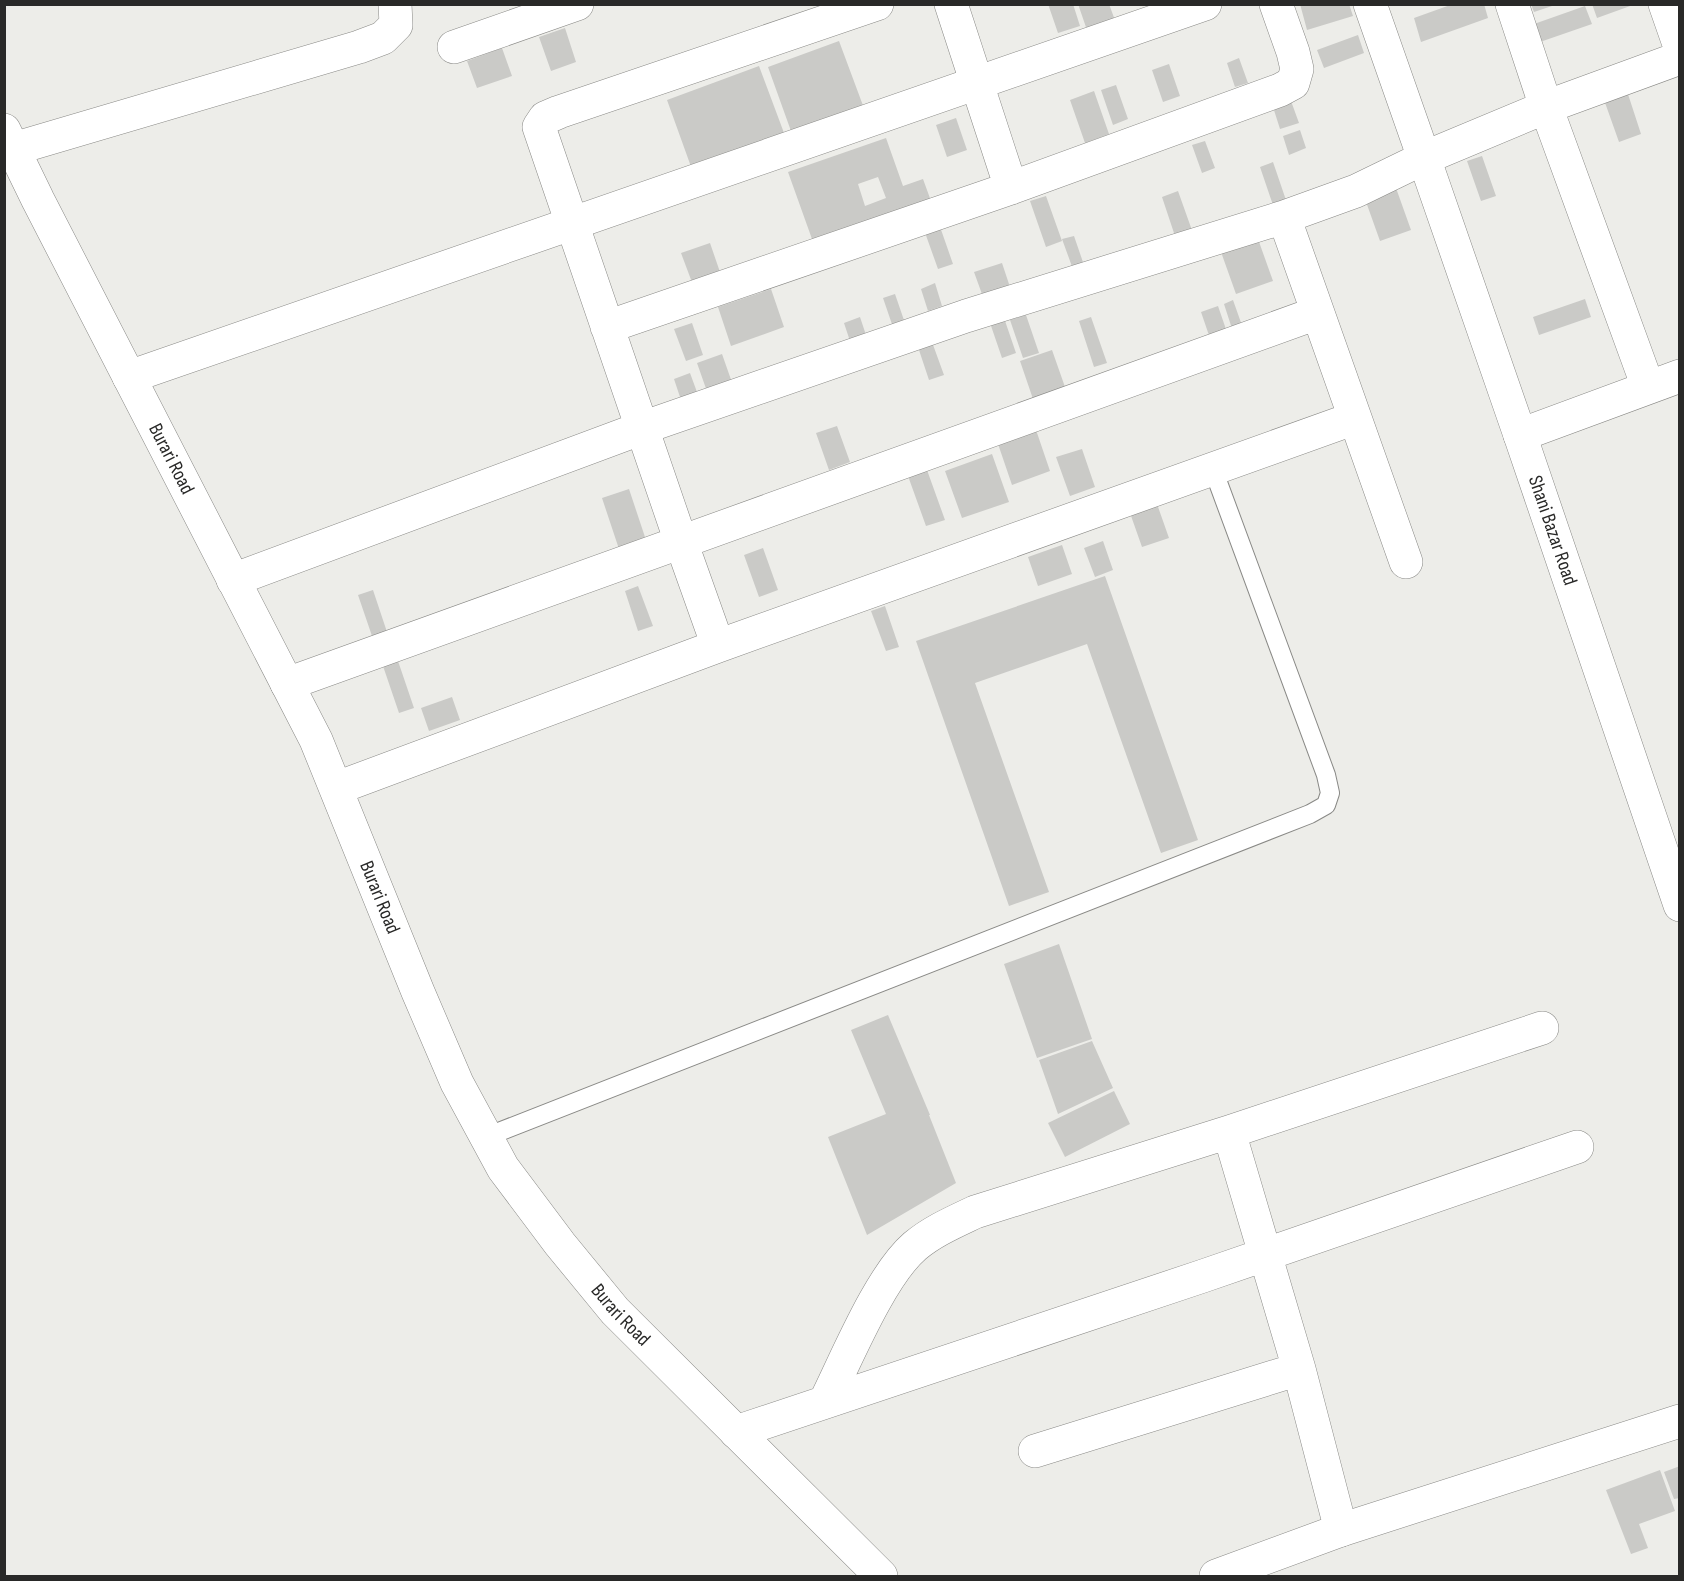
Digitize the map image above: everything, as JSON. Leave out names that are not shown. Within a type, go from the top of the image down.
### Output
[{"type":"street","points":[[9,139],[384,38],[396,25],[395,4]]},
{"type":"street","points":[[454,47],[577,4]]},
{"type":"street","points":[[718,646],[539,128],[545,118],[877,4]]},
{"type":"street","points":[[951,4],[1011,188]]},
{"type":"street","points":[[129,376],[1205,4]]},
{"type":"street","points":[[607,327],[1011,188],[1280,90],[1293,83],[1296,69],[1293,52],[1276,4]]},
{"type":"street","name":"Shani Bazar Road","points":[[1370,4],[1680,906]]},
{"type":"street","points":[[1512,4],[1546,106],[1648,387]]},
{"type":"street","points":[[1665,4],[1680,47]]},
{"type":"street","points":[[233,580],[642,428],[966,316],[1284,217],[1356,191],[1424,158],[1546,106],[1680,58]]},
{"type":"street","name":"Burari Road","points":[[9,139],[316,740],[422,1002],[458,1083],[503,1168],[560,1244],[615,1311],[881,1576]]},
{"type":"street","points":[[1284,217],[1406,562]]},
{"type":"street","points":[[287,684],[1317,313]]},
{"type":"street","points":[[1520,435],[1680,376]]},
{"type":"street","points":[[337,788],[718,646],[1354,418]]},
{"type":"street","points":[[825,1402],[884,1286],[914,1247],[939,1229],[975,1212],[1229,1132],[1542,1028]]},
{"type":"street","points":[[1229,1132],[1299,1369],[1341,1530]]},
{"type":"street","points":[[736,1432],[1181,1284],[1577,1147]]},
{"type":"street","points":[[1035,1451],[1299,1369]]},
{"type":"street","points":[[1216,1576],[1341,1530],[1680,1422]]},
{"type":"lane","points":[[486,1137],[1299,818],[1326,805],[1330,793],[1326,775],[1213,469]]},
{"type":"building","points":[[1048,4],[1073,4],[1080,26],[1058,33]]},
{"type":"building","points":[[1078,4],[1109,4],[1116,23],[1088,33]]},
{"type":"building","points":[[1300,4],[1349,4],[1353,16],[1307,30]]},
{"type":"building","points":[[1453,4],[1484,4],[1488,18],[1421,42],[1414,18]]},
{"type":"building","points":[[1531,4],[1555,4],[1555,5],[1534,12]]},
{"type":"building","points":[[1592,4],[1633,4],[1633,5],[1597,18]]},
{"type":"building","points":[[1585,6],[1592,24],[1540,42],[1534,24]]},
{"type":"building","points":[[565,28],[576,62],[551,71],[539,37]]},
{"type":"building","points":[[1358,35],[1364,53],[1324,68],[1317,50]]},
{"type":"building","points":[[839,41],[868,119],[796,145],[768,67]]},
{"type":"building","points":[[502,48],[512,76],[477,88],[467,61]]},
{"type":"building","points":[[1239,58],[1248,83],[1235,87],[1227,63]]},
{"type":"building","points":[[1169,64],[1180,96],[1163,102],[1152,70]]},
{"type":"building","points":[[759,66],[787,141],[694,175],[667,100]]},
{"type":"building","points":[[1116,85],[1128,119],[1113,125],[1101,90]]},
{"type":"building","points":[[1626,88],[1641,134],[1619,142],[1603,97]]},
{"type":"building","points":[[1094,91],[1109,134],[1085,143],[1070,100]]},
{"type":"building","points":[[1291,101],[1299,123],[1280,129],[1273,107]]},
{"type":"building","points":[[956,118],[967,150],[947,157],[936,125]]},
{"type":"building","points":[[1300,130],[1306,148],[1289,155],[1283,136]]},
{"type":"building","points":[[886,138],[903,186],[923,179],[931,201],[817,253],[788,172]],"holes":[[[878,177],[886,198],[865,206],[858,184]]]},
{"type":"building","points":[[1205,141],[1215,168],[1202,173],[1192,145]]},
{"type":"building","points":[[1482,156],[1496,196],[1481,201],[1467,161]]},
{"type":"building","points":[[1273,162],[1288,206],[1275,211],[1260,167]]},
{"type":"building","points":[[1396,188],[1411,230],[1380,241],[1365,199]]},
{"type":"building","points":[[1178,191],[1194,236],[1177,242],[1162,197]]},
{"type":"building","points":[[1046,196],[1062,241],[1046,247],[1030,201]]},
{"type":"building","points":[[938,221],[953,264],[938,269],[923,227]]},
{"type":"building","points":[[1074,236],[1085,268],[1074,272],[1062,239]]},
{"type":"building","points":[[1258,239],[1273,281],[1236,294],[1221,252]]},
{"type":"building","points":[[710,243],[721,275],[693,285],[681,253]]},
{"type":"building","points":[[1002,263],[1014,299],[987,308],[974,272]]},
{"type":"building","points":[[935,283],[942,306],[928,311],[921,289]]},
{"type":"building","points":[[771,289],[784,327],[731,346],[718,307]]},
{"type":"building","points":[[895,294],[907,329],[895,333],[883,298]]},
{"type":"building","points":[[1585,299],[1591,317],[1539,335],[1533,317]]},
{"type":"building","points":[[1233,300],[1245,334],[1235,338],[1224,304]]},
{"type":"building","points":[[1218,306],[1230,341],[1213,347],[1201,312]]},
{"type":"building","points":[[1003,315],[1016,353],[1002,358],[989,320]]},
{"type":"building","points":[[1026,315],[1039,353],[1023,358],[1010,320]]},
{"type":"building","points":[[860,317],[870,347],[854,353],[844,323]]},
{"type":"building","points":[[1091,317],[1107,363],[1094,367],[1079,321]]},
{"type":"building","points":[[692,323],[703,355],[686,361],[674,329]]},
{"type":"building","points":[[932,342],[944,375],[929,380],[918,347]]},
{"type":"building","points":[[1052,350],[1065,387],[1033,399],[1020,361]]},
{"type":"building","points":[[722,354],[735,391],[710,400],[697,363]]},
{"type":"building","points":[[690,373],[701,403],[684,409],[674,379]]},
{"type":"building","points":[[837,426],[850,462],[829,470],[816,433]]},
{"type":"building","points":[[1035,427],[1050,471],[1012,485],[997,441]]},
{"type":"building","points":[[1082,449],[1095,487],[1070,496],[1056,457]]},
{"type":"building","points":[[992,454],[1009,502],[962,518],[945,471]]},
{"type":"building","points":[[927,470],[945,520],[926,526],[908,476]]},
{"type":"building","points":[[629,489],[646,540],[619,549],[602,498]]},
{"type":"building","points":[[1157,504],[1169,538],[1142,547],[1130,513]]},
{"type":"building","points":[[1103,541],[1113,570],[1095,577],[1084,548]]},
{"type":"building","points":[[1062,545],[1072,574],[1038,586],[1028,557]]},
{"type":"building","points":[[763,548],[778,590],[759,597],[744,555]]},
{"type":"building","points":[[1105,576],[1198,840],[1161,853],[1087,644],[975,683],[1049,892],[1009,906],[916,641]]},
{"type":"building","points":[[638,586],[653,626],[638,631],[625,591]]},
{"type":"building","points":[[373,590],[387,632],[372,636],[358,595]]},
{"type":"building","points":[[885,606],[899,647],[886,651],[871,611]]},
{"type":"building","points":[[398,661],[414,708],[399,713],[383,666]]},
{"type":"building","points":[[452,697],[460,720],[429,731],[421,708]]},
{"type":"building","points":[[1059,944],[1092,1039],[1037,1058],[1004,964]]},
{"type":"building","points":[[888,1015],[956,1183],[867,1235],[828,1137],[886,1114],[851,1030]]},
{"type":"building","points":[[1092,1041],[1113,1088],[1058,1114],[1039,1060]]},
{"type":"building","points":[[1114,1091],[1130,1124],[1065,1157],[1048,1123]]},
{"type":"building","points":[[1680,1466],[1680,1498],[1674,1499],[1664,1472]]},
{"type":"building","points":[[1660,1470],[1675,1511],[1639,1524],[1648,1548],[1631,1554],[1606,1490]]}]
